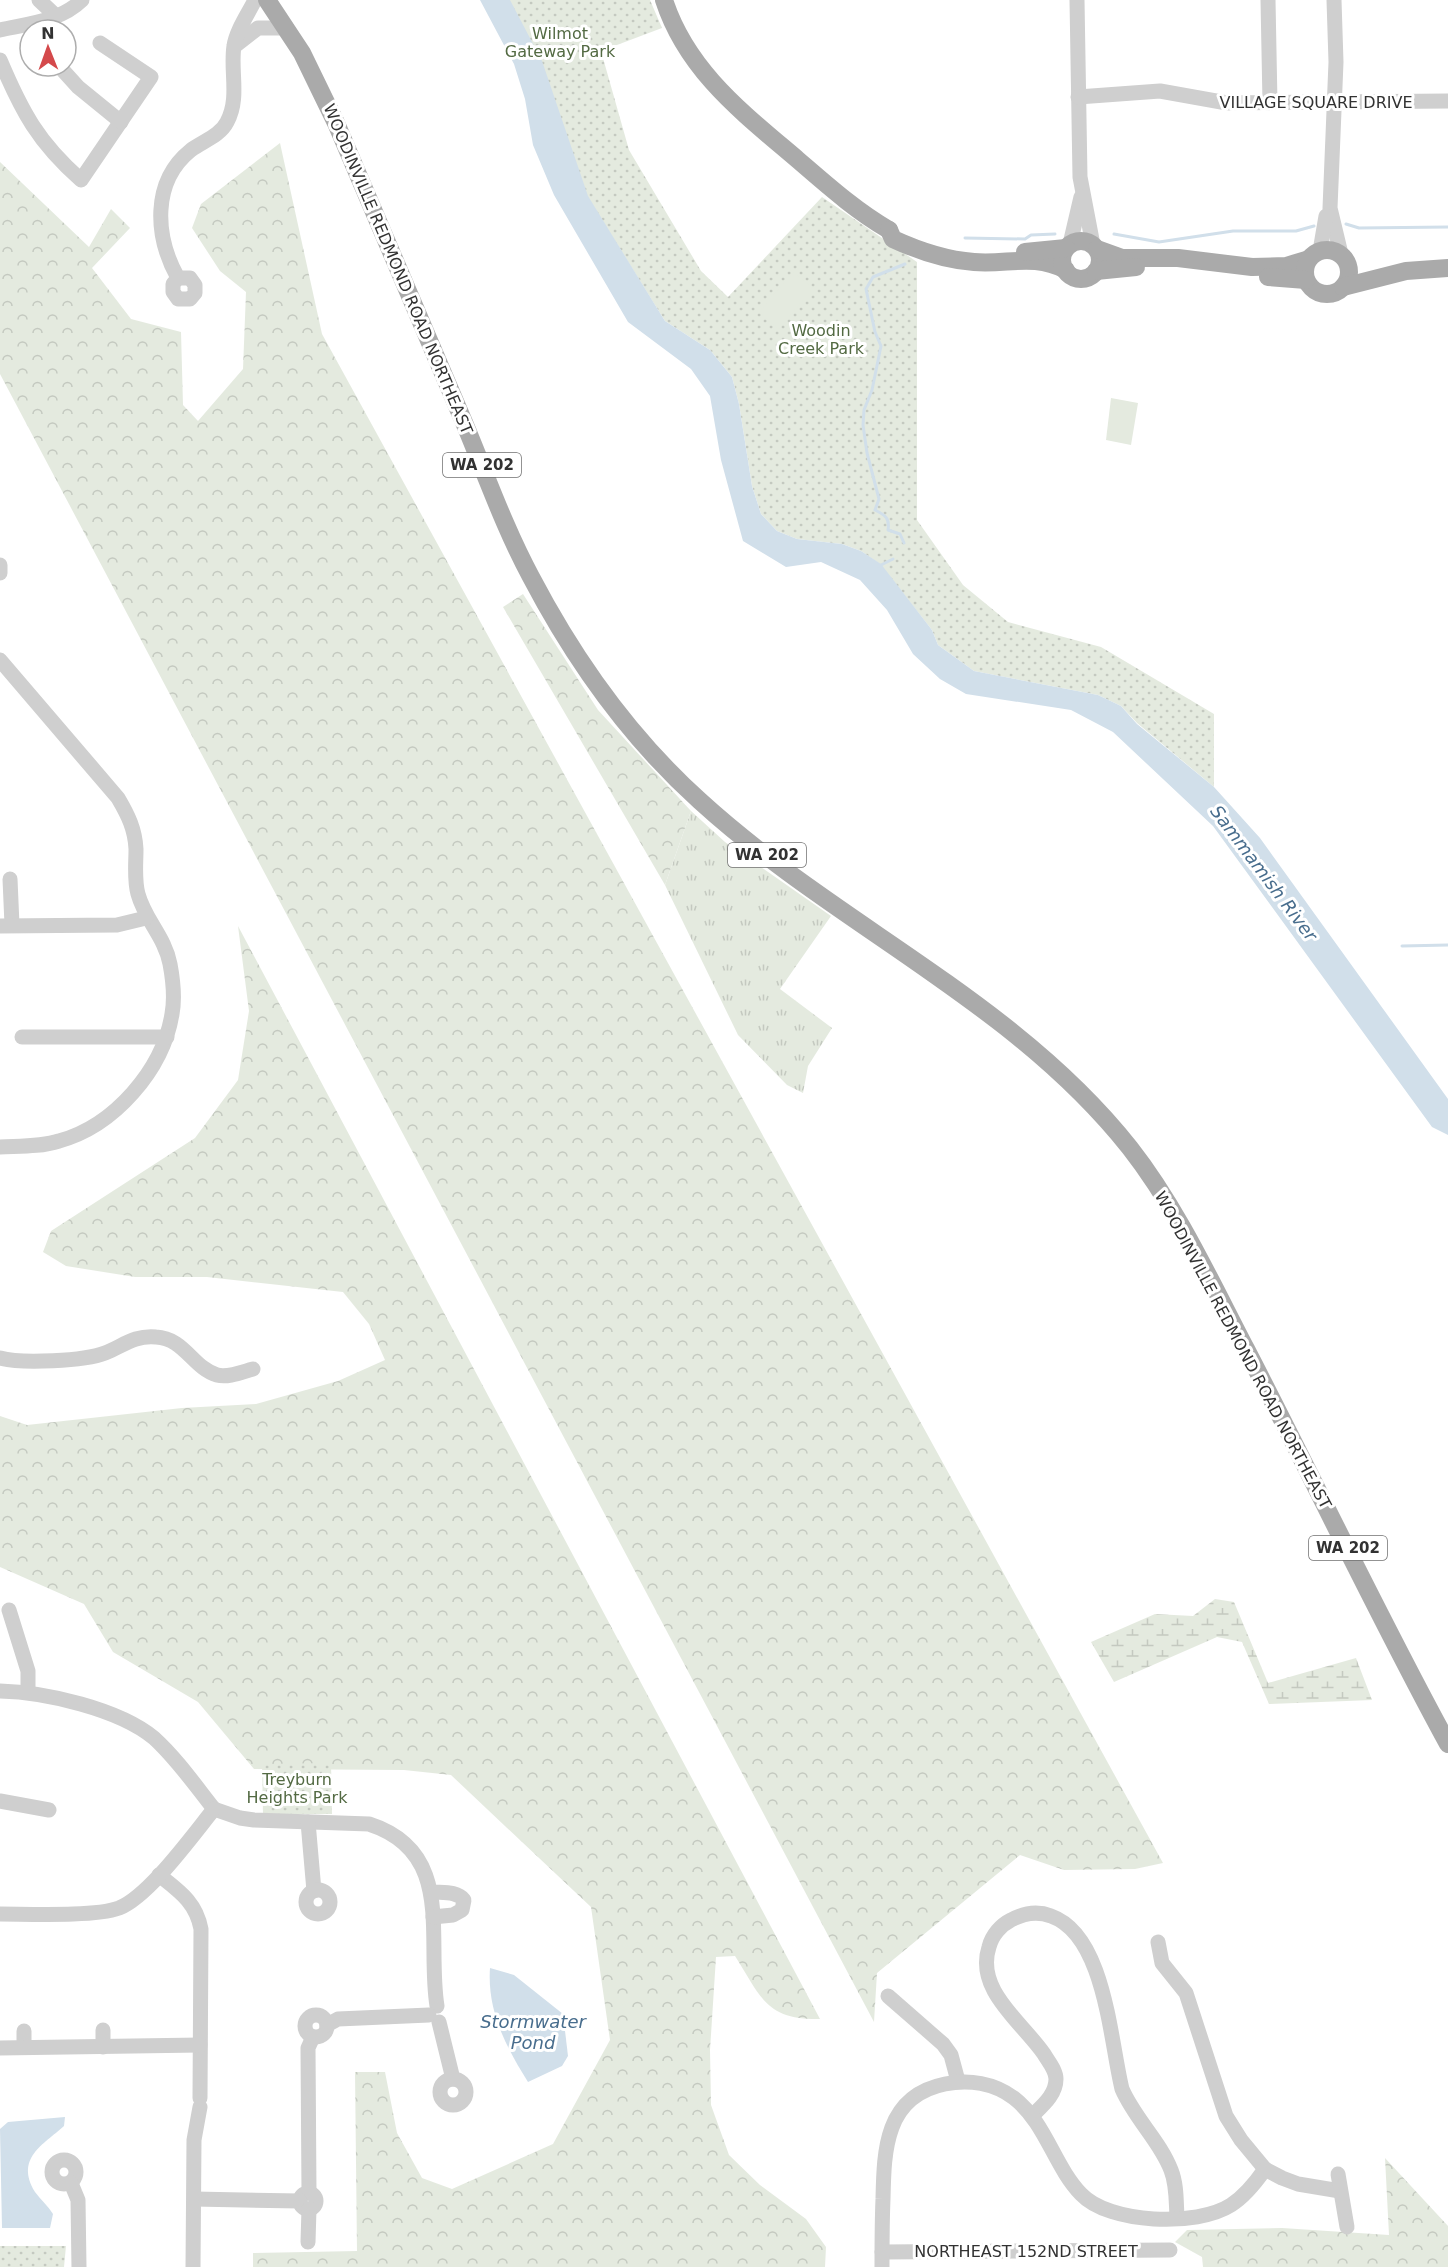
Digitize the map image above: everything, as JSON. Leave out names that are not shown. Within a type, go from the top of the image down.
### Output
[{"type":"main road","name":"WOODINVILLE REDMOND ROAD NORTHEAST","points":[[267,0],[287,28],[336,123],[529,574],[596,686],[624,721],[704,805],[791,872],[962,994],[1044,1056],[1079,1089],[1133,1152],[1185,1235],[1268,1390],[1448,1744]]},
{"type":"main road","points":[[664,0],[680,40],[705,77],[734,107],[841,197],[889,230],[893,239],[947,258],[988,263],[1041,260],[1081,278],[1096,271],[1122,268],[1183,267],[1240,276],[1306,280]]},
{"type":"main road","points":[[889,230],[895,228],[927,242],[971,251],[1000,253],[1068,246],[1082,241],[1129,259],[1178,258],[1260,267],[1286,266],[1314,255],[1334,251],[1344,259],[1368,269],[1448,260]]},
{"type":"main road","points":[[1065,270],[1062,259],[1068,246]]},
{"type":"main road","points":[[1095,247],[1100,260],[1096,271]]},
{"type":"main road","points":[[1314,255],[1305,273],[1306,280],[1310,286],[1322,294],[1337,291],[1343,286],[1349,274],[1344,259]]},
{"type":"main road","points":[[1343,286],[1406,271],[1448,268]]},
{"type":"street","points":[[39,0],[56,16]]},
{"type":"street","points":[[52,18],[72,10],[82,0]]},
{"type":"street","points":[[178,278],[163,246],[162,192],[172,169],[191,150],[217,134],[226,124],[232,108],[234,89],[233,47],[255,0]]},
{"type":"street","points":[[1077,0],[1082,194],[1095,247]]},
{"type":"street","points":[[1268,0],[1270,104]]},
{"type":"street","points":[[1334,0],[1335,102],[1330,208],[1344,259]]},
{"type":"street","points":[[0,30],[18,28]]},
{"type":"street","points":[[233,47],[258,28],[287,28]]},
{"type":"street","points":[[0,60],[30,125],[63,164],[81,180],[151,77],[99,43]]},
{"type":"street","points":[[70,78],[121,122]]},
{"type":"street","name":"VILLAGE SQUARE DRIVE","points":[[1078,97],[1160,91],[1204,101],[1270,104],[1448,101]]},
{"type":"street","points":[[1068,246],[1082,194]]},
{"type":"street","points":[[1314,255],[1330,208]]},
{"type":"street","points":[[0,565],[0,573]]},
{"type":"street","points":[[0,1147],[39,1146],[61,1141],[83,1132],[109,1116],[134,1091],[153,1066],[167,1037],[173,1013],[174,990],[170,961],[162,939],[146,918],[137,892],[135,841],[130,818],[118,798],[2,667]]},
{"type":"street","points":[[10,879],[6,926],[117,925],[146,918]]},
{"type":"street","points":[[22,1037],[167,1037]]},
{"type":"street","points":[[0,1358],[37,1362],[103,1354],[129,1339],[155,1336],[176,1343],[206,1369],[218,1375],[253,1369]]},
{"type":"street","points":[[9,1610],[28,1671],[28,1692]]},
{"type":"street","points":[[0,1691],[28,1692],[96,1710],[130,1723],[152,1737],[170,1754],[214,1809],[240,1818],[369,1824],[387,1829],[414,1854],[424,1869],[432,1892],[435,2015],[453,2079]]},
{"type":"street","points":[[0,1801],[49,1810]]},
{"type":"street","points":[[0,1914],[108,1911],[129,1903],[159,1875],[214,1809]]},
{"type":"street","points":[[308,1822],[314,1891]]},
{"type":"street","points":[[159,1875],[188,1898],[199,1916],[201,1929],[200,2102],[194,2140],[193,2267]]},
{"type":"street","points":[[432,1892],[450,1893],[461,1896],[464,1900],[462,1910],[453,1915],[433,1917]]},
{"type":"street","points":[[1032,2116],[1048,2100],[1056,2078],[1052,2066],[1035,2040],[996,1995],[987,1979],[985,1967],[990,1943],[998,1929],[1011,1920],[1028,1913],[1043,1913],[1060,1919],[1085,1947],[1103,1997],[1122,2089],[1130,2107],[1172,2171],[1177,2217]]},
{"type":"street","points":[[1158,1942],[1162,1963],[1186,1993],[1226,2116],[1241,2140],[1266,2169],[1298,2184],[1341,2191]]},
{"type":"street","points":[[888,1996],[943,2044],[951,2055],[958,2081]]},
{"type":"street","points":[[308,2242],[306,2201],[309,2048],[313,2037],[305,2029],[308,2017],[321,2015],[327,2025],[338,2019],[435,2015]]},
{"type":"street","points":[[103,2030],[103,2046]]},
{"type":"street","points":[[24,2031],[24,2047]]},
{"type":"street","points":[[0,2048],[200,2045]]},
{"type":"street","points":[[882,2260],[884,2151],[891,2126],[909,2102],[923,2090],[958,2081],[995,2087],[1014,2099],[1032,2116],[1067,2178],[1082,2196],[1098,2208],[1126,2217],[1177,2217],[1216,2213],[1232,2205],[1266,2169]]},
{"type":"street","points":[[1338,2174],[1347,2227]]},
{"type":"street","points":[[71,2183],[78,2200],[79,2267]]},
{"type":"street","points":[[194,2199],[306,2201]]},
{"type":"street","name":"NORTHEAST 152ND STREET","points":[[882,2260],[1170,2250]]},
{"type":"green space","name":"Woodin Creek Park","points":[[497,0],[650,0],[662,28],[601,51],[629,150],[701,271],[728,297],[822,197],[917,262],[917,520],[963,585],[1008,622],[1101,647],[1214,714],[1214,787],[1137,723],[1121,706],[1098,695],[974,671],[938,645],[932,630],[880,564],[861,551],[842,544],[797,539],[777,531],[761,514],[752,486],[739,404],[732,377],[710,350],[665,321],[587,196]]},
{"type":"green space","points":[[280,143],[322,334],[1163,1863],[1135,1869],[1064,1870],[1020,1855],[877,1973],[874,2022],[0,374],[0,162],[89,247],[111,209],[130,228],[92,268],[131,319],[181,332],[183,405],[198,421],[243,369],[246,292],[220,271],[192,228],[201,204]]},
{"type":"green space","points":[[793,272],[813,288],[779,329],[759,312]]},
{"type":"green space","points":[[1111,398],[1138,403],[1131,445],[1106,440]]},
{"type":"green space","points":[[523,594],[598,710],[691,811],[665,885],[503,607]]},
{"type":"green space","points":[[691,811],[725,842],[831,916],[780,989],[832,1028],[808,1066],[803,1093],[787,1085],[738,1035],[665,885]]},
{"type":"green space","points":[[238,926],[820,2019],[802,2018],[776,2010],[759,1994],[735,1956],[716,1957],[710,2050],[711,2105],[729,2155],[760,2185],[806,2219],[826,2247],[825,2267],[253,2267],[253,2253],[357,2251],[355,2072],[385,2072],[397,2133],[422,2178],[452,2189],[553,2144],[610,2040],[591,1907],[451,1775],[404,1770],[254,1769],[198,1702],[113,1652],[84,1604],[0,1567],[0,1416],[27,1425],[182,1408],[256,1404],[338,1381],[385,1360],[369,1324],[343,1292],[207,1277],[135,1277],[66,1266],[43,1252],[51,1231],[195,1138],[238,1080],[249,1011]]},
{"type":"green space","points":[[1215,1599],[1234,1602],[1268,1683],[1356,1658],[1372,1700],[1269,1704],[1242,1642],[1217,1637],[1114,1682],[1091,1642],[1155,1614],[1193,1616]]},
{"type":"green space","name":"Treyburn Heights Park","points":[[331,1763],[332,1814],[263,1814],[262,1764]]},
{"type":"green space","points":[[1385,2158],[1448,2226],[1448,2267],[1203,2267],[1202,2257],[1175,2242],[1187,2230],[1282,2228],[1389,2235]]},
{"type":"green space","points":[[0,2246],[66,2246],[64,2267],[0,2267]]},
{"type":"water","name":"Sammamish River","points":[[480,0],[510,0],[542,61],[588,196],[665,321],[710,350],[732,377],[739,404],[752,486],[761,514],[777,531],[797,539],[842,544],[861,551],[881,564],[932,630],[938,645],[974,671],[1098,695],[1121,706],[1137,724],[1214,787],[1260,838],[1448,1099],[1448,1135],[1432,1127],[1213,826],[1113,732],[1071,710],[966,694],[940,679],[913,654],[887,610],[860,580],[821,562],[786,567],[743,541],[721,460],[710,396],[691,369],[628,322],[554,195],[533,145],[525,99],[514,64]]},
{"type":"water","name":"Stormwater Pond","points":[[490,1968],[514,1975],[563,2014],[568,2056],[562,2066],[528,2082],[512,2055],[495,2014]]},
{"type":"water","points":[[65,2117],[64,2126],[34,2153],[28,2170],[35,2192],[53,2214],[50,2228],[2,2228],[0,2129],[8,2122]]},
{"type":"waterway","points":[[1346,224],[1359,228],[1448,227]]},
{"type":"waterway","points":[[1114,234],[1159,242],[1233,231],[1296,231],[1314,226]]},
{"type":"waterway","points":[[965,238],[1025,239],[1031,235],[1055,234]]},
{"type":"waterway","points":[[904,543],[900,534],[888,530],[886,517],[875,510],[879,499],[867,453],[863,425],[864,410],[872,390],[881,346],[875,332],[866,289],[873,277],[905,264]]},
{"type":"waterway","points":[[879,566],[893,559]]},
{"type":"waterway","points":[[1402,946],[1448,945]]},
{"type":"park label","name":"Wilmot Gateway Park","points":[[560,42]]}]
